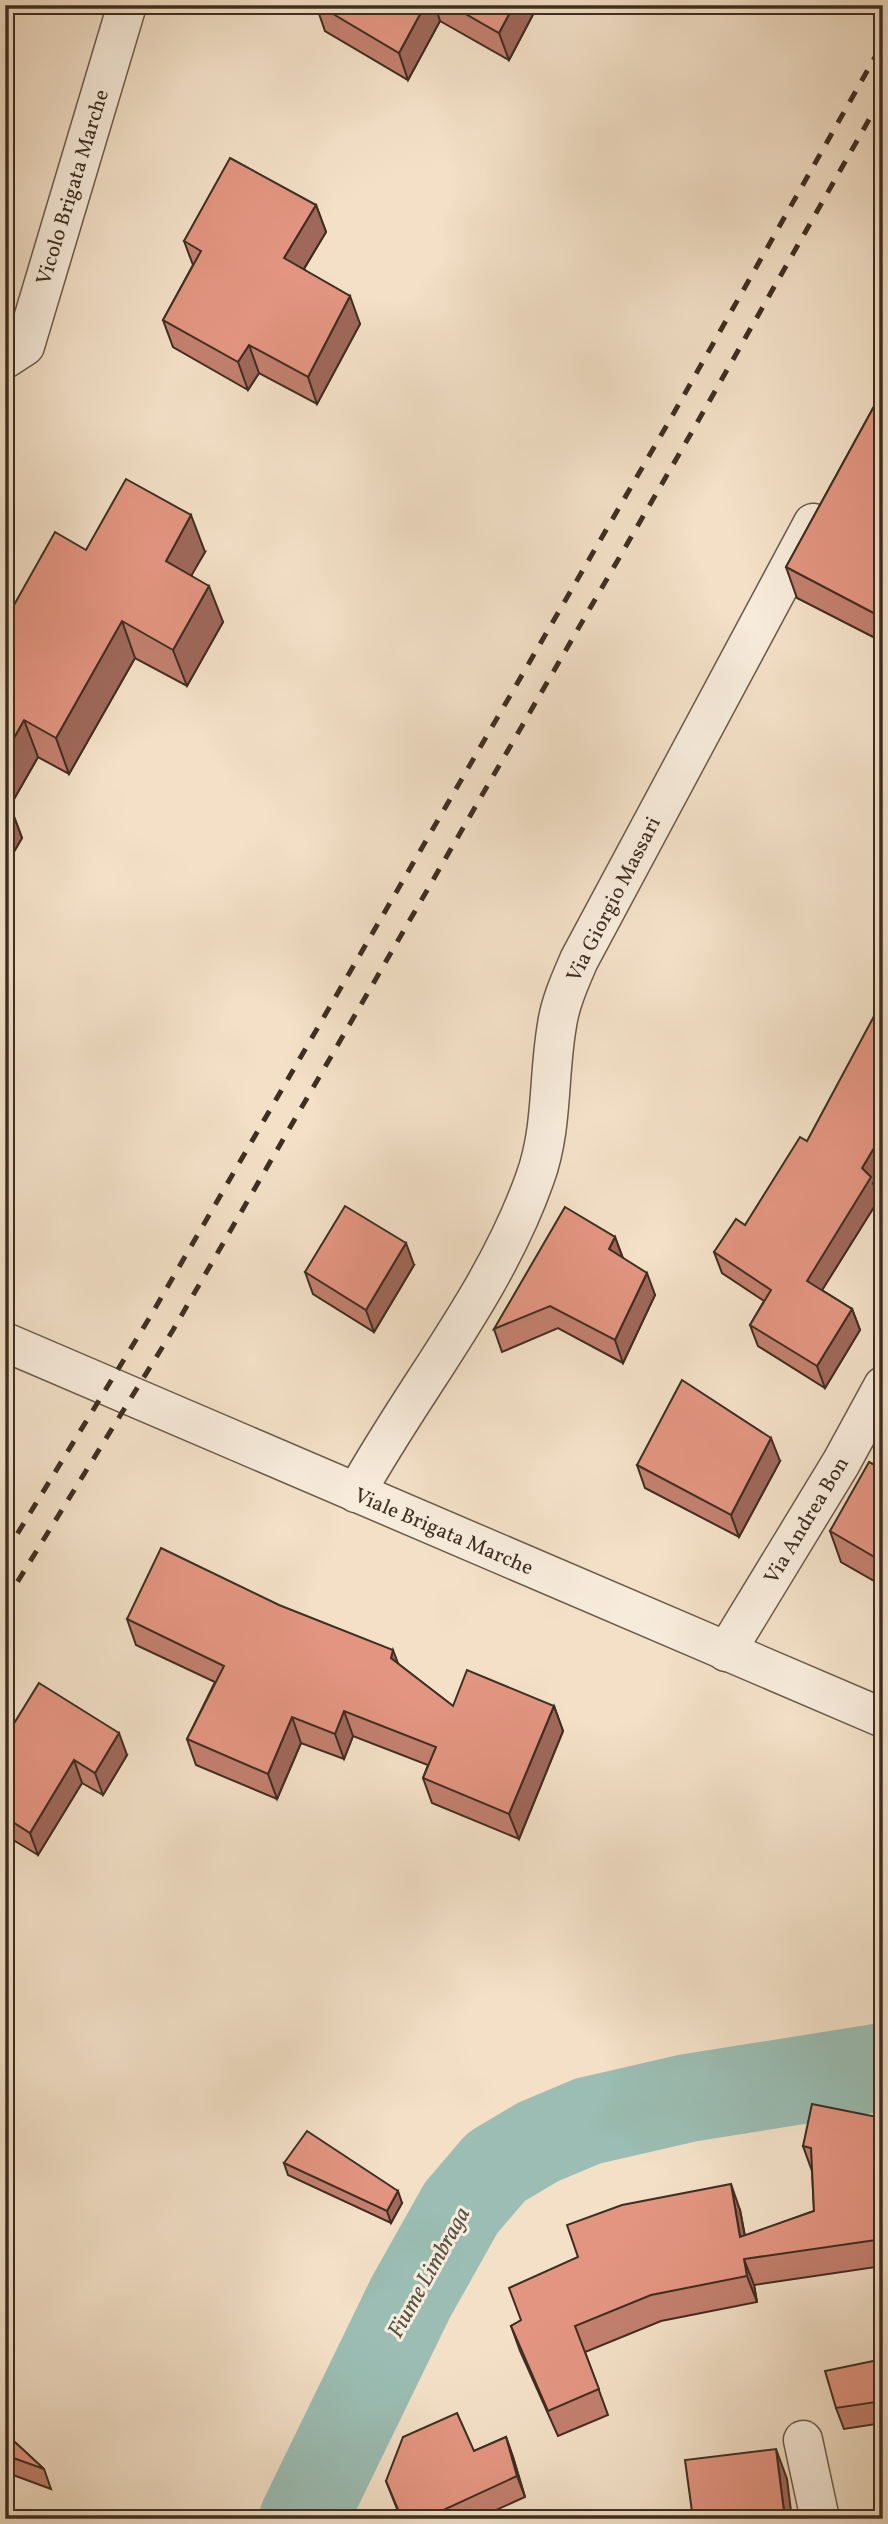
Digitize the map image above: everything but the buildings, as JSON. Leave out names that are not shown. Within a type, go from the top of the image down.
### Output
[{"type":"street","name":"Vicolo Brigata Marche","points":[[5,359],[25,346],[127,5]]},
{"type":"street","name":"Via Giorgio Massari","points":[[356,1493],[491,1275],[520,1218],[536,1175],[544,1143],[557,1023],[570,980],[830,490]]},
{"type":"street","name":"Viale Brigata Marche","points":[[5,1342],[883,1718]]},
{"type":"street","name":"Via Andrea Bon","points":[[726,1652],[841,1463],[883,1386]]},
{"type":"street","points":[[803,2440],[820,2519]]},
{"type":"waterway","name":"Fiume Limbraga","points":[[303,2519],[411,2297],[461,2208],[496,2167],[538,2142],[588,2121],[688,2098],[883,2067]]},
{"type":"railway","points":[[5,1554],[150,1317],[671,418],[883,43]]},
{"type":"railway","points":[[5,1602],[173,1330],[693,430],[883,95]]}]
